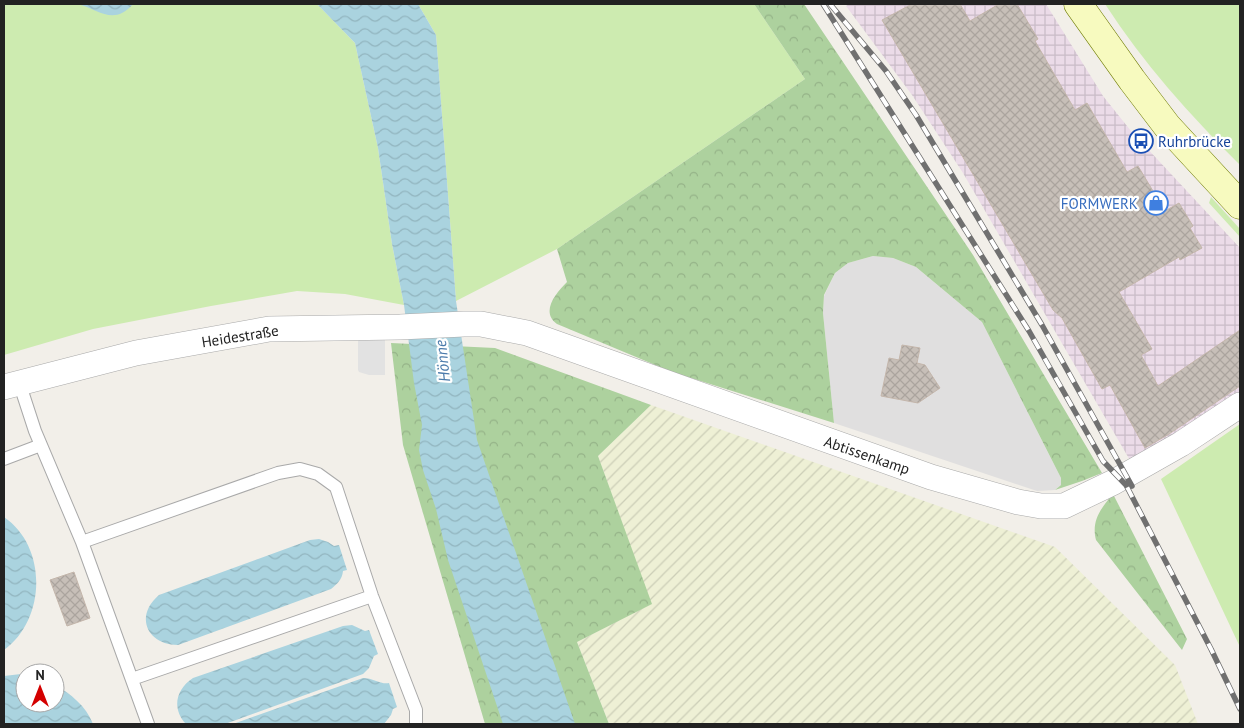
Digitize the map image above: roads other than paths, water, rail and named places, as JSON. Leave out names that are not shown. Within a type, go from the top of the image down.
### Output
[{"type":"main road","points":[[1078,4],[1167,126],[1240,205]]},
{"type":"street","name":"Heidestraße","points":[[12,385],[136,353],[269,329],[472,324]]},
{"type":"street","name":"Abtissenkamp","points":[[472,324],[527,333],[931,477],[1018,502],[1041,506],[1064,506],[1114,482],[1181,444],[1240,405]]},
{"type":"lane","points":[[12,385],[41,445],[82,542],[148,724]]},
{"type":"lane","points":[[4,459],[41,445]]},
{"type":"lane","points":[[82,542],[278,473],[300,469],[318,474],[336,487],[372,596],[416,710],[416,724]]},
{"type":"lane","points":[[132,679],[372,596]]},
{"type":"water","points":[[78,4],[133,4],[126,11],[119,14],[106,15]]},
{"type":"water","name":"Hönne","points":[[317,4],[418,4],[436,35],[456,301],[477,440],[575,724],[503,724],[448,560],[436,509],[423,470],[419,450],[422,425],[414,383],[404,305],[392,244],[378,148],[355,43]]},
{"type":"water","points":[[4,517],[18,530],[28,546],[34,564],[36,584],[34,603],[28,621],[18,637],[4,650]]},
{"type":"water","points":[[319,539],[334,546],[339,545],[347,570],[343,571],[340,579],[331,589],[178,645],[167,644],[158,640],[148,628],[147,612],[151,603],[159,595],[310,540]]},
{"type":"water","points":[[352,625],[365,631],[369,630],[378,654],[374,656],[369,668],[363,674],[225,724],[186,724],[182,718],[177,706],[179,694],[182,688],[193,678],[343,626]]},
{"type":"water","points":[[15,675],[15,713],[65,713],[65,691],[77,701],[93,724],[4,724],[4,676]]},
{"type":"water","points":[[363,678],[389,683],[397,707],[393,709],[384,724],[233,724]]},
{"type":"railway","points":[[823,4],[1029,331],[1103,461],[1126,485],[1240,709]]},
{"type":"railway","points":[[830,4],[886,71],[916,115],[1042,325],[1132,486]]},
{"type":"place","name":"Ruhrbrücke","points":[[1141,141]]},
{"type":"place","name":"FORMWERK","points":[[1156,203]]}]
